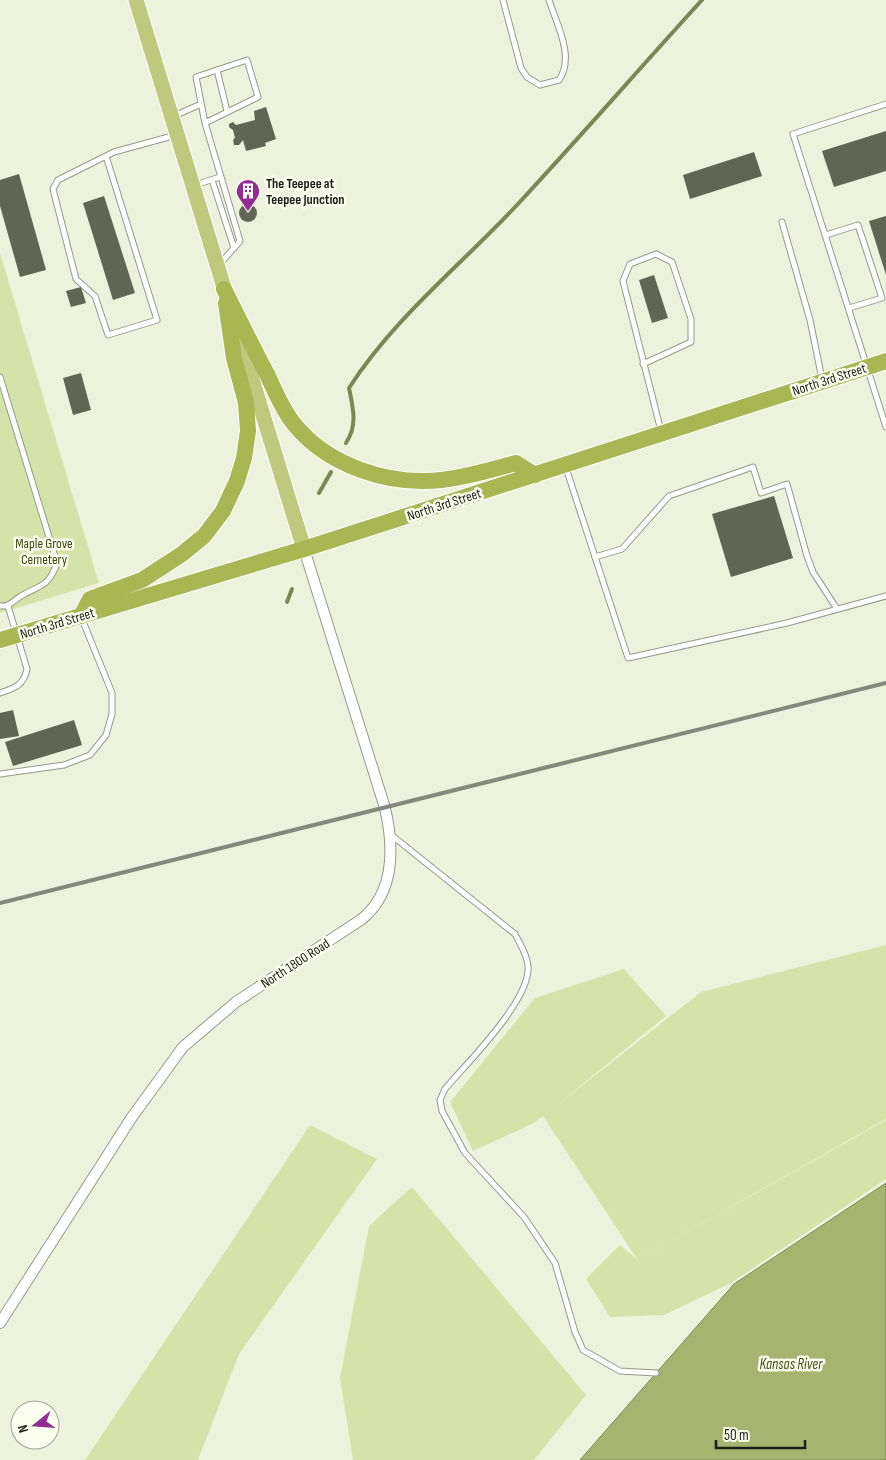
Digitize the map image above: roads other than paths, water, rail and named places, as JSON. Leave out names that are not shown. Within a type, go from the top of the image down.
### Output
[{"type":"highway","points":[[224,289],[283,408],[309,439],[337,459],[354,468],[411,480],[440,480],[476,475],[516,463],[535,475]]},
{"type":"highway","points":[[81,616],[90,599],[142,580],[182,554],[204,536],[223,511],[237,481],[244,458],[248,431],[246,403],[234,358],[224,289]]},
{"type":"highway","name":"North 3rd Street","points":[[0,640],[304,549],[886,362]]},
{"type":"main road","points":[[136,0],[304,549]]},
{"type":"street","name":"North 1800 Road","points":[[0,1323],[132,1117],[183,1047],[236,1002],[374,909],[389,873],[390,834],[383,801],[304,549]]},
{"type":"lane","points":[[503,0],[521,68],[534,83],[540,85],[550,84],[559,80],[565,71],[567,58],[550,0]]},
{"type":"lane","points":[[205,122],[258,97],[248,60],[196,76],[205,122],[240,242],[217,268]]},
{"type":"lane","points":[[217,70],[228,111]]},
{"type":"lane","points":[[172,117],[201,104]]},
{"type":"lane","points":[[886,104],[793,134],[886,427]]},
{"type":"lane","points":[[106,156],[157,320],[108,335],[95,296],[76,279],[53,189],[58,180],[106,156],[177,134]]},
{"type":"lane","points":[[192,186],[220,177]]},
{"type":"lane","points":[[212,180],[234,248]]},
{"type":"lane","points":[[782,222],[810,320],[823,382]]},
{"type":"lane","points":[[826,235],[858,225],[882,298],[849,308]]},
{"type":"lane","points":[[643,364],[691,342],[691,319],[672,262],[656,254],[630,264],[623,281],[643,364],[662,434]]},
{"type":"lane","points":[[0,377],[57,563],[53,576],[44,586],[21,596],[8,606],[0,606]]},
{"type":"lane","points":[[565,465],[628,658],[787,623],[886,596]]},
{"type":"lane","points":[[595,557],[622,549],[669,496],[753,467],[761,493],[787,484],[813,572],[837,610]]},
{"type":"lane","points":[[0,693],[18,686],[25,679],[28,669],[8,606]]},
{"type":"lane","points":[[0,774],[64,765],[90,755],[106,735],[112,714],[112,693],[81,616]]},
{"type":"lane","points":[[390,834],[515,934],[526,956],[528,968],[523,990],[514,1008],[445,1089],[440,1100],[442,1111],[465,1153],[524,1217],[554,1263],[574,1332],[583,1350],[620,1371],[656,1373]]},
{"type":"water","name":"Kansas River","points":[[886,1183],[886,1460],[580,1460],[734,1284]]},
{"type":"waterway","points":[[346,443],[353,423],[353,409],[349,388],[367,362],[407,315],[517,205],[702,0]]},
{"type":"waterway","points":[[319,493],[331,472]]},
{"type":"waterway","points":[[287,602],[292,589]]},
{"type":"railway","points":[[0,903],[886,683]]},
{"type":"place","name":"The Teepee at Teepee Junction","points":[[248,212]]},
{"type":"park label","name":"Maple Grove Cemetery","points":[[44,552]]}]
